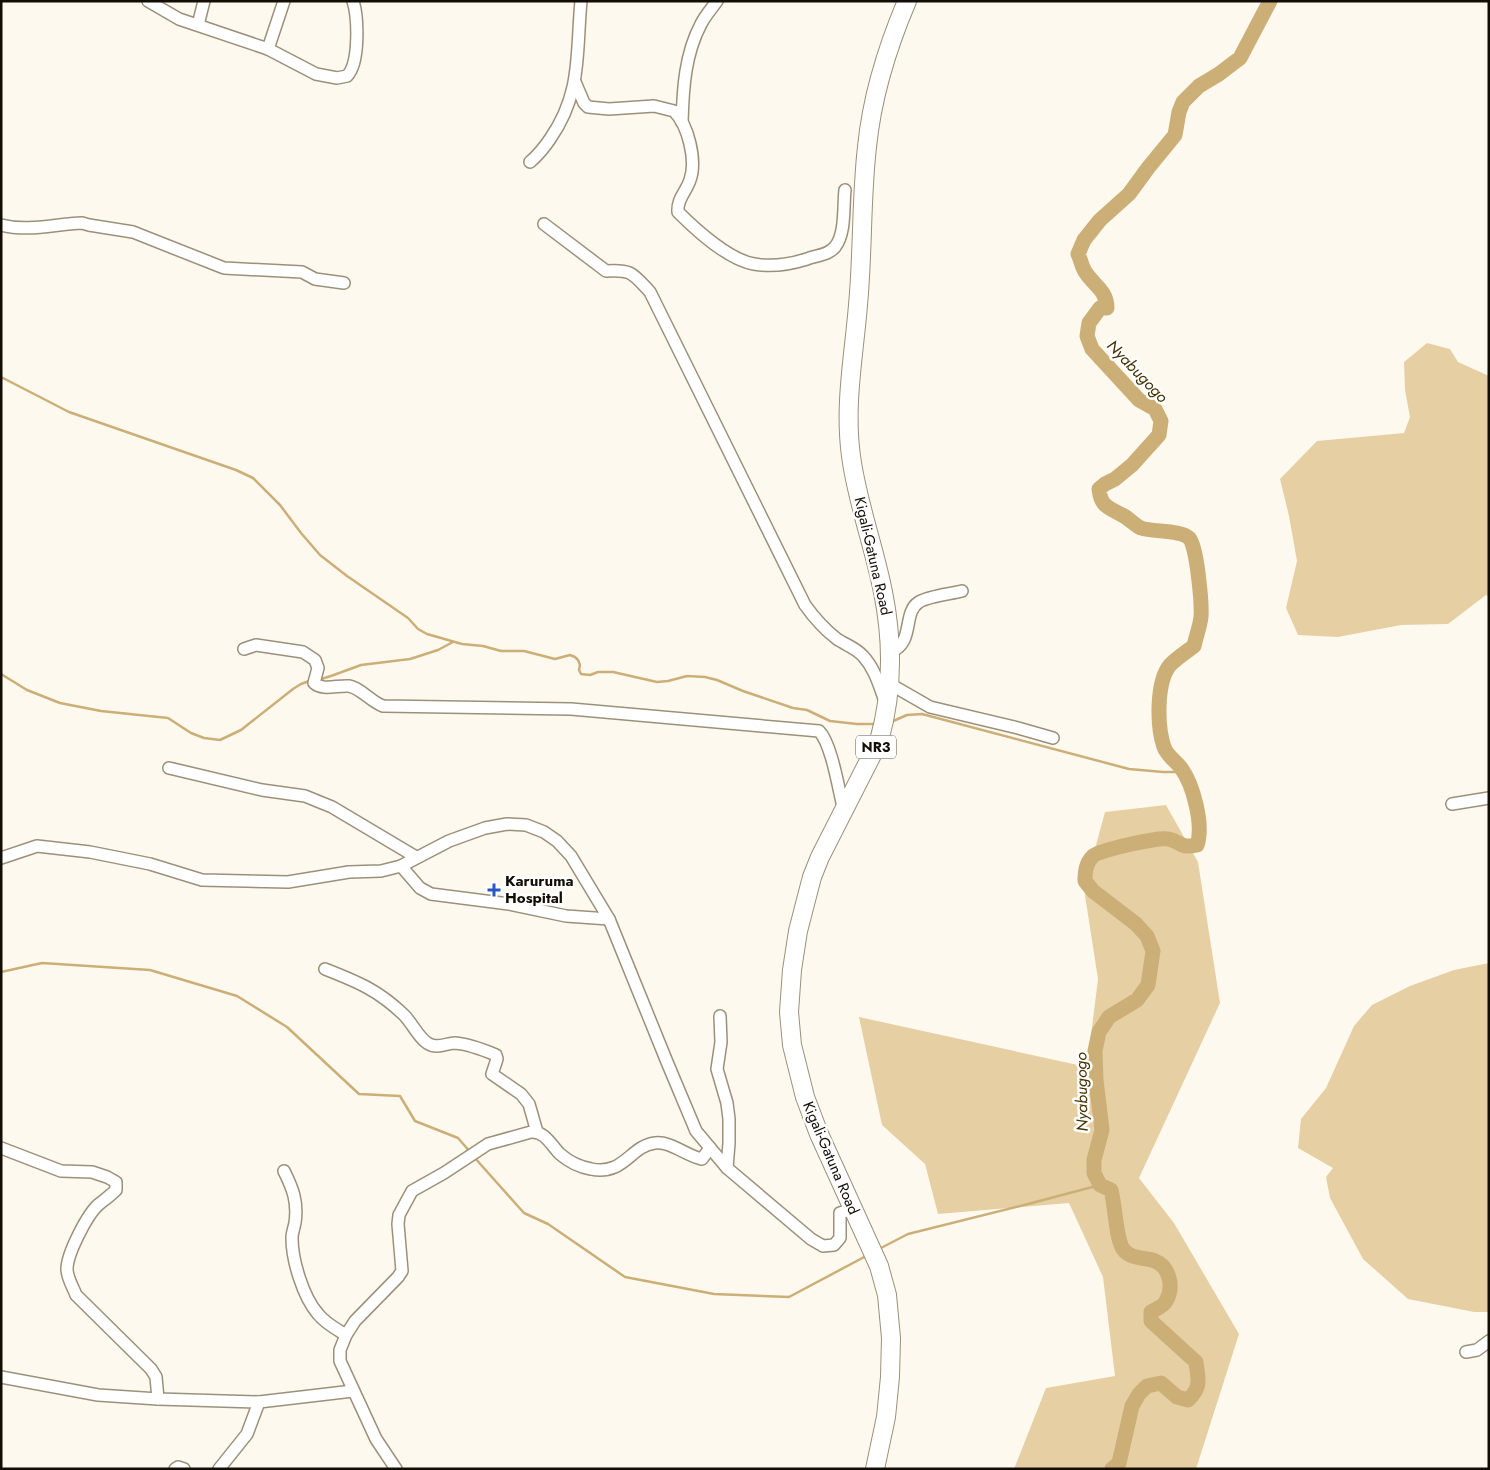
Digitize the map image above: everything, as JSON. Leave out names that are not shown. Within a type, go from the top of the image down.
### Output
[{"type":"highway","name":"Kigali-Gatuna Road","points":[[875,1469],[886,1417],[890,1377],[891,1338],[887,1295],[880,1266],[819,1134],[805,1097],[792,1045],[789,1012],[792,970],[798,931],[812,877],[879,741],[887,708],[890,684],[891,652],[883,590],[863,517],[851,455],[850,376],[858,304],[868,138],[881,72],[906,1]]},
{"type":"street","points":[[148,1],[179,19],[268,49],[316,74],[337,78],[347,76],[350,73],[355,57],[357,27],[353,1]]},
{"type":"street","points":[[198,25],[204,1]]},
{"type":"street","points":[[268,49],[284,1]]},
{"type":"street","points":[[530,162],[538,156],[558,127],[569,105],[575,82],[581,1]]},
{"type":"street","points":[[682,122],[683,92],[689,56],[702,23],[717,1]]},
{"type":"street","points":[[575,82],[584,103],[588,107],[609,110],[661,107],[674,111],[682,122],[692,147],[691,179],[677,203],[678,212],[721,248],[744,261],[752,264],[767,265],[823,256],[835,247],[841,235],[845,190]]},
{"type":"street","points":[[1,225],[18,228],[38,228],[82,223],[133,232],[224,268],[302,272],[315,279],[344,283]]},
{"type":"street","points":[[544,224],[606,271],[622,270],[630,272],[650,292],[805,605],[819,625],[839,640],[855,648],[872,667],[887,708]]},
{"type":"street","points":[[891,652],[904,642],[914,606],[921,601],[962,592]]},
{"type":"street","points":[[244,649],[256,645],[303,652],[315,660],[318,668],[314,683],[316,685],[320,687],[349,686],[383,706],[571,709],[819,731],[824,736],[829,750],[844,811]]},
{"type":"street","points":[[890,684],[930,707],[1053,738]]},
{"type":"street","points":[[169,768],[262,790],[305,796],[332,807],[416,857]]},
{"type":"street","points":[[1452,804],[1489,798]]},
{"type":"street","points":[[1,858],[37,846],[69,849],[150,864],[202,880],[288,882],[349,872],[381,871],[401,866],[449,841],[485,828],[507,824],[526,825],[544,832],[571,856],[610,919],[696,1131],[727,1168],[811,1239],[823,1246],[834,1245],[840,1238],[840,1213],[853,1209]]},
{"type":"street","points":[[401,866],[420,888],[431,894],[515,905],[566,916],[610,919]]},
{"type":"street","points":[[325,969],[364,984],[382,996],[412,1023],[428,1044],[433,1046],[453,1043],[460,1044],[496,1055],[497,1059],[492,1074],[521,1094],[529,1104],[537,1132],[546,1138],[561,1155],[576,1164],[592,1169],[608,1170],[630,1158],[644,1146],[653,1143],[662,1143],[702,1159],[710,1148]]},
{"type":"street","points":[[720,1016],[721,1042],[717,1069],[727,1103],[729,1119],[727,1168]]},
{"type":"street","points":[[396,1469],[376,1439],[340,1360],[340,1350],[346,1335],[355,1321],[402,1271],[399,1215],[412,1191],[444,1173],[488,1144],[537,1132]]},
{"type":"street","points":[[1,1148],[61,1172],[92,1172],[116,1182],[116,1190],[98,1205],[85,1221],[67,1268],[76,1295],[152,1369],[156,1377],[158,1399]]},
{"type":"street","points":[[284,1171],[293,1188],[296,1206],[292,1236],[293,1254],[305,1292],[317,1314],[331,1326],[346,1335]]},
{"type":"street","points":[[1466,1352],[1477,1350],[1489,1341]]},
{"type":"street","points":[[1,1377],[98,1395],[158,1399],[259,1402],[353,1391]]},
{"type":"street","points":[[219,1469],[247,1434],[259,1402]]},
{"type":"street","points":[[175,1469],[178,1467],[184,1469]]},
{"type":"shaded area","points":[[1427,343],[1450,349],[1458,362],[1489,376],[1489,597],[1486,595],[1448,624],[1401,625],[1338,637],[1298,635],[1286,608],[1297,561],[1280,479],[1317,441],[1404,433],[1410,417],[1405,390],[1404,362]]},
{"type":"shaded area","points":[[1166,805],[1198,862],[1220,1003],[1139,1178],[1174,1223],[1239,1334],[1196,1469],[1014,1469],[1046,1388],[1115,1376],[1103,1277],[1069,1203],[938,1214],[925,1164],[882,1125],[859,1017],[1087,1067],[1098,979],[1084,889],[1105,812]]},
{"type":"shaded area","points":[[1489,963],[1489,1312],[1474,1312],[1408,1299],[1363,1259],[1330,1198],[1326,1177],[1333,1168],[1298,1148],[1301,1119],[1326,1088],[1354,1026],[1372,1005],[1410,986],[1454,970]]},
{"type":"waterway","name":"Nyabugogo","points":[[1112,1469],[1119,1463],[1132,1406],[1139,1394],[1147,1386],[1161,1383],[1177,1397],[1188,1400],[1197,1387],[1198,1378],[1196,1362],[1151,1321],[1151,1312],[1164,1304],[1168,1296],[1170,1284],[1167,1273],[1155,1261],[1134,1257],[1123,1249],[1119,1238],[1111,1190],[1100,1185],[1094,1173],[1094,1160],[1102,1130],[1096,1080],[1095,1051],[1099,1032],[1109,1017],[1137,1000],[1148,985],[1153,951],[1147,936],[1136,924],[1093,891],[1085,881],[1085,874],[1087,864],[1093,856],[1117,847],[1162,839],[1172,840],[1187,846],[1197,845],[1199,827],[1196,805],[1190,784],[1179,765],[1167,753],[1164,747],[1160,728],[1159,705],[1165,673],[1173,662],[1194,646],[1201,610],[1197,563],[1189,538],[1173,532],[1141,528],[1125,516],[1109,508],[1101,500],[1099,489],[1132,465],[1159,435],[1161,421],[1155,409],[1139,400],[1092,349],[1087,336],[1089,323],[1100,308],[1107,308],[1105,297],[1085,271],[1078,254],[1084,240],[1100,220],[1129,194],[1175,135],[1179,112],[1183,102],[1199,86],[1240,58],[1270,1]]},
{"type":"waterway","points":[[1,377],[69,412],[236,470],[253,478],[280,505],[320,555],[408,618],[418,629],[427,634],[462,644],[483,646],[501,651],[524,651],[555,659],[570,655],[578,660],[581,674],[590,675],[598,672],[613,672],[657,682],[687,676],[705,677],[793,708],[807,710],[830,721],[875,724]]},
{"type":"waterway","points":[[318,680],[361,665],[410,659],[438,650],[453,642]]},
{"type":"waterway","points":[[1,674],[27,690],[60,703],[101,711],[168,718],[191,733],[204,738],[220,740],[241,730],[293,689],[312,680]]},
{"type":"waterway","points":[[891,722],[907,715],[922,714],[1129,769],[1183,772]]},
{"type":"waterway","points":[[1,972],[42,963],[150,970],[237,996],[287,1027],[359,1094],[400,1096],[415,1121],[458,1138],[471,1153]]},
{"type":"waterway","points":[[474,1157],[524,1213],[548,1224],[625,1277],[714,1294],[789,1297],[868,1255]]},
{"type":"waterway","points":[[879,1249],[908,1234],[1100,1185]]},
{"type":"place","name":"Karuruma Hospital","points":[[494,890]]}]
